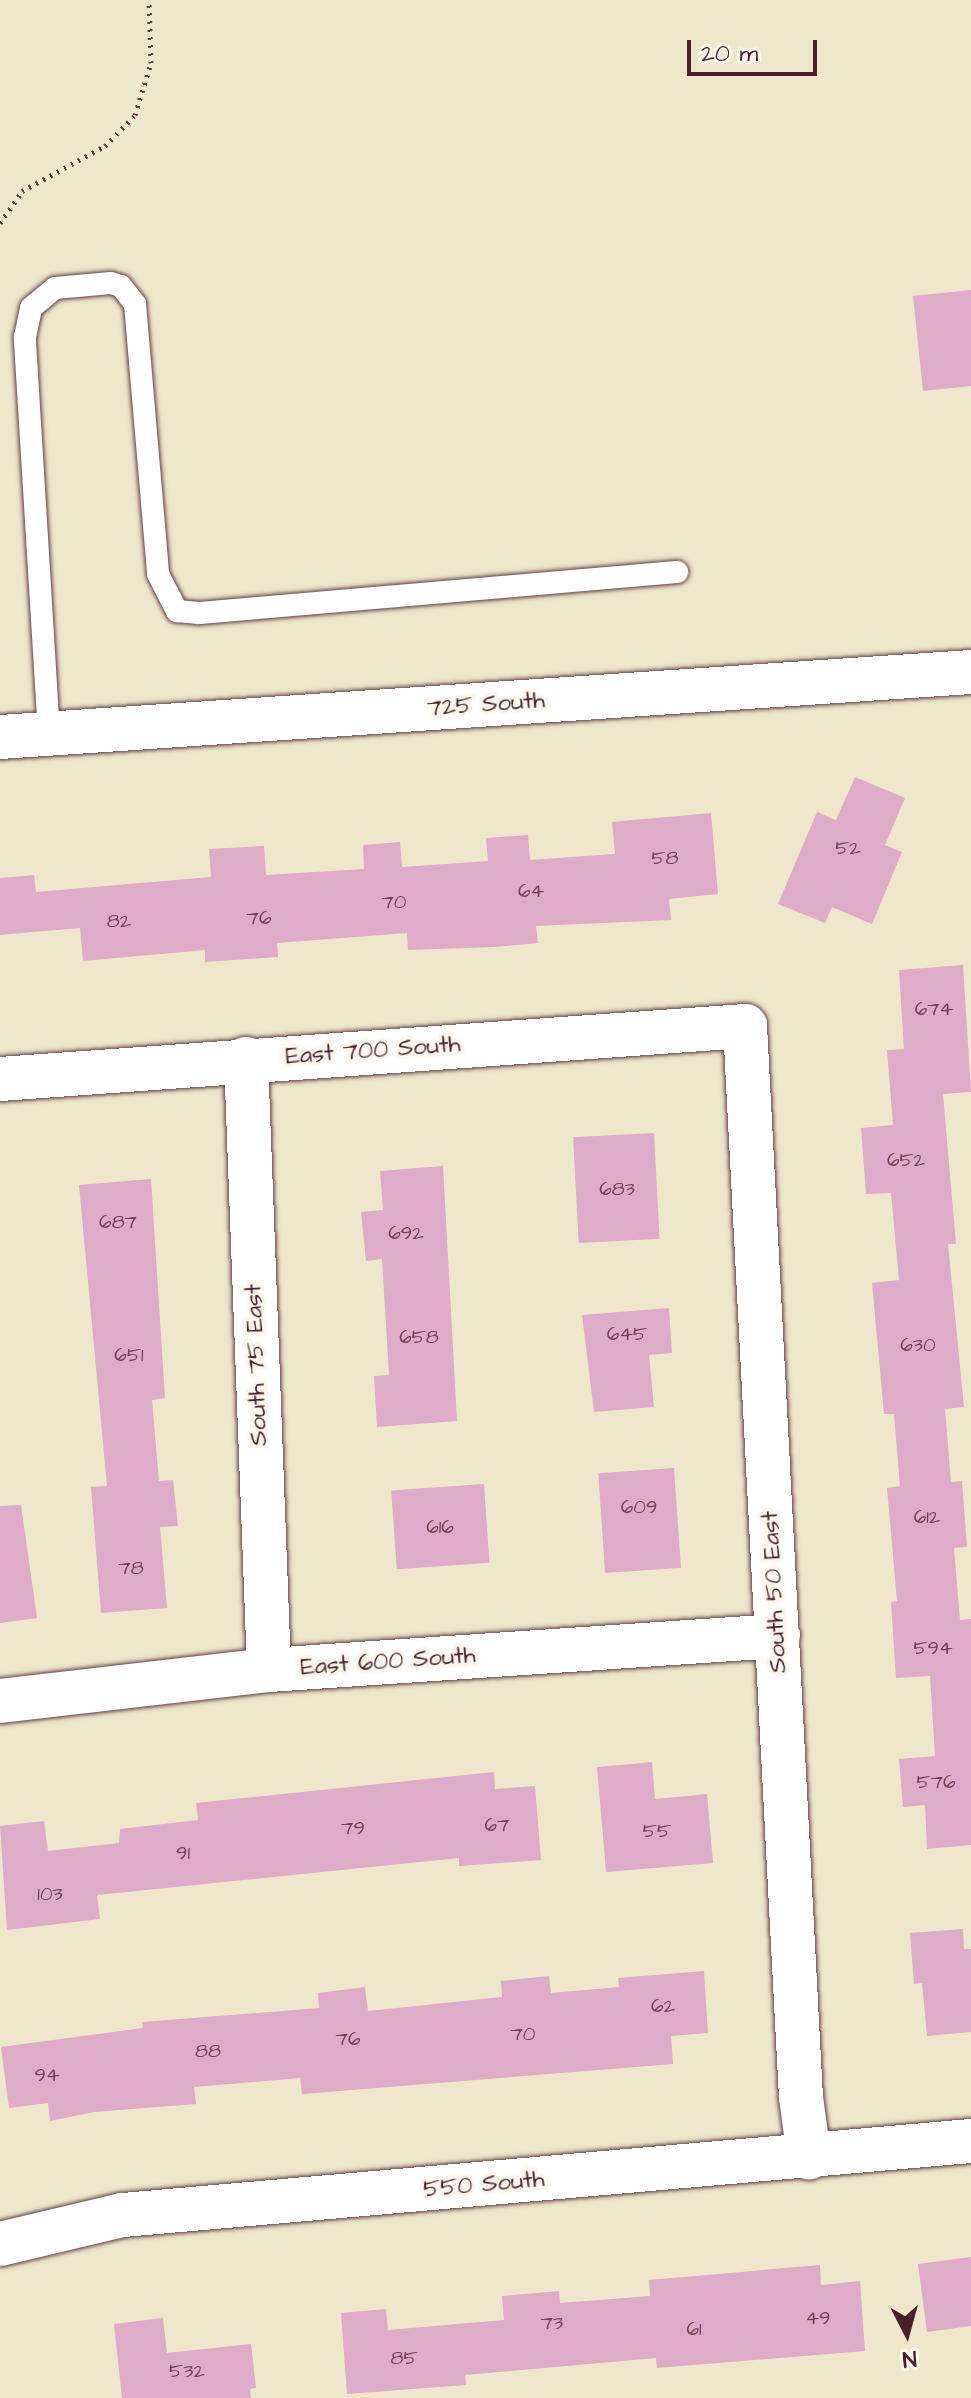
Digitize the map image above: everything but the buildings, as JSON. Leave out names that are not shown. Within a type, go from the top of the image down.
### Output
[{"type":"street","name":"725 South","points":[[0,737],[971,672]]},
{"type":"street","name":"East 700 South","points":[[0,1079],[246,1059],[745,1026]]},
{"type":"street","name":"South 50 East","points":[[745,1026],[800,2082],[809,2157]]},
{"type":"street","name":"South 75 East","points":[[246,1059],[269,1670]]},
{"type":"street","name":"East 600 South","points":[[0,1701],[269,1670],[778,1636]]},
{"type":"street","name":"550 South","points":[[0,2244],[123,2215],[971,2141]]},
{"type":"lane","points":[[49,734],[25,337],[31,308],[55,288],[111,283],[121,286],[135,304],[158,574],[177,611],[199,613],[677,572]]},
{"type":"path","points":[[0,223],[22,191],[105,146],[135,115],[151,63],[149,0]]}]
